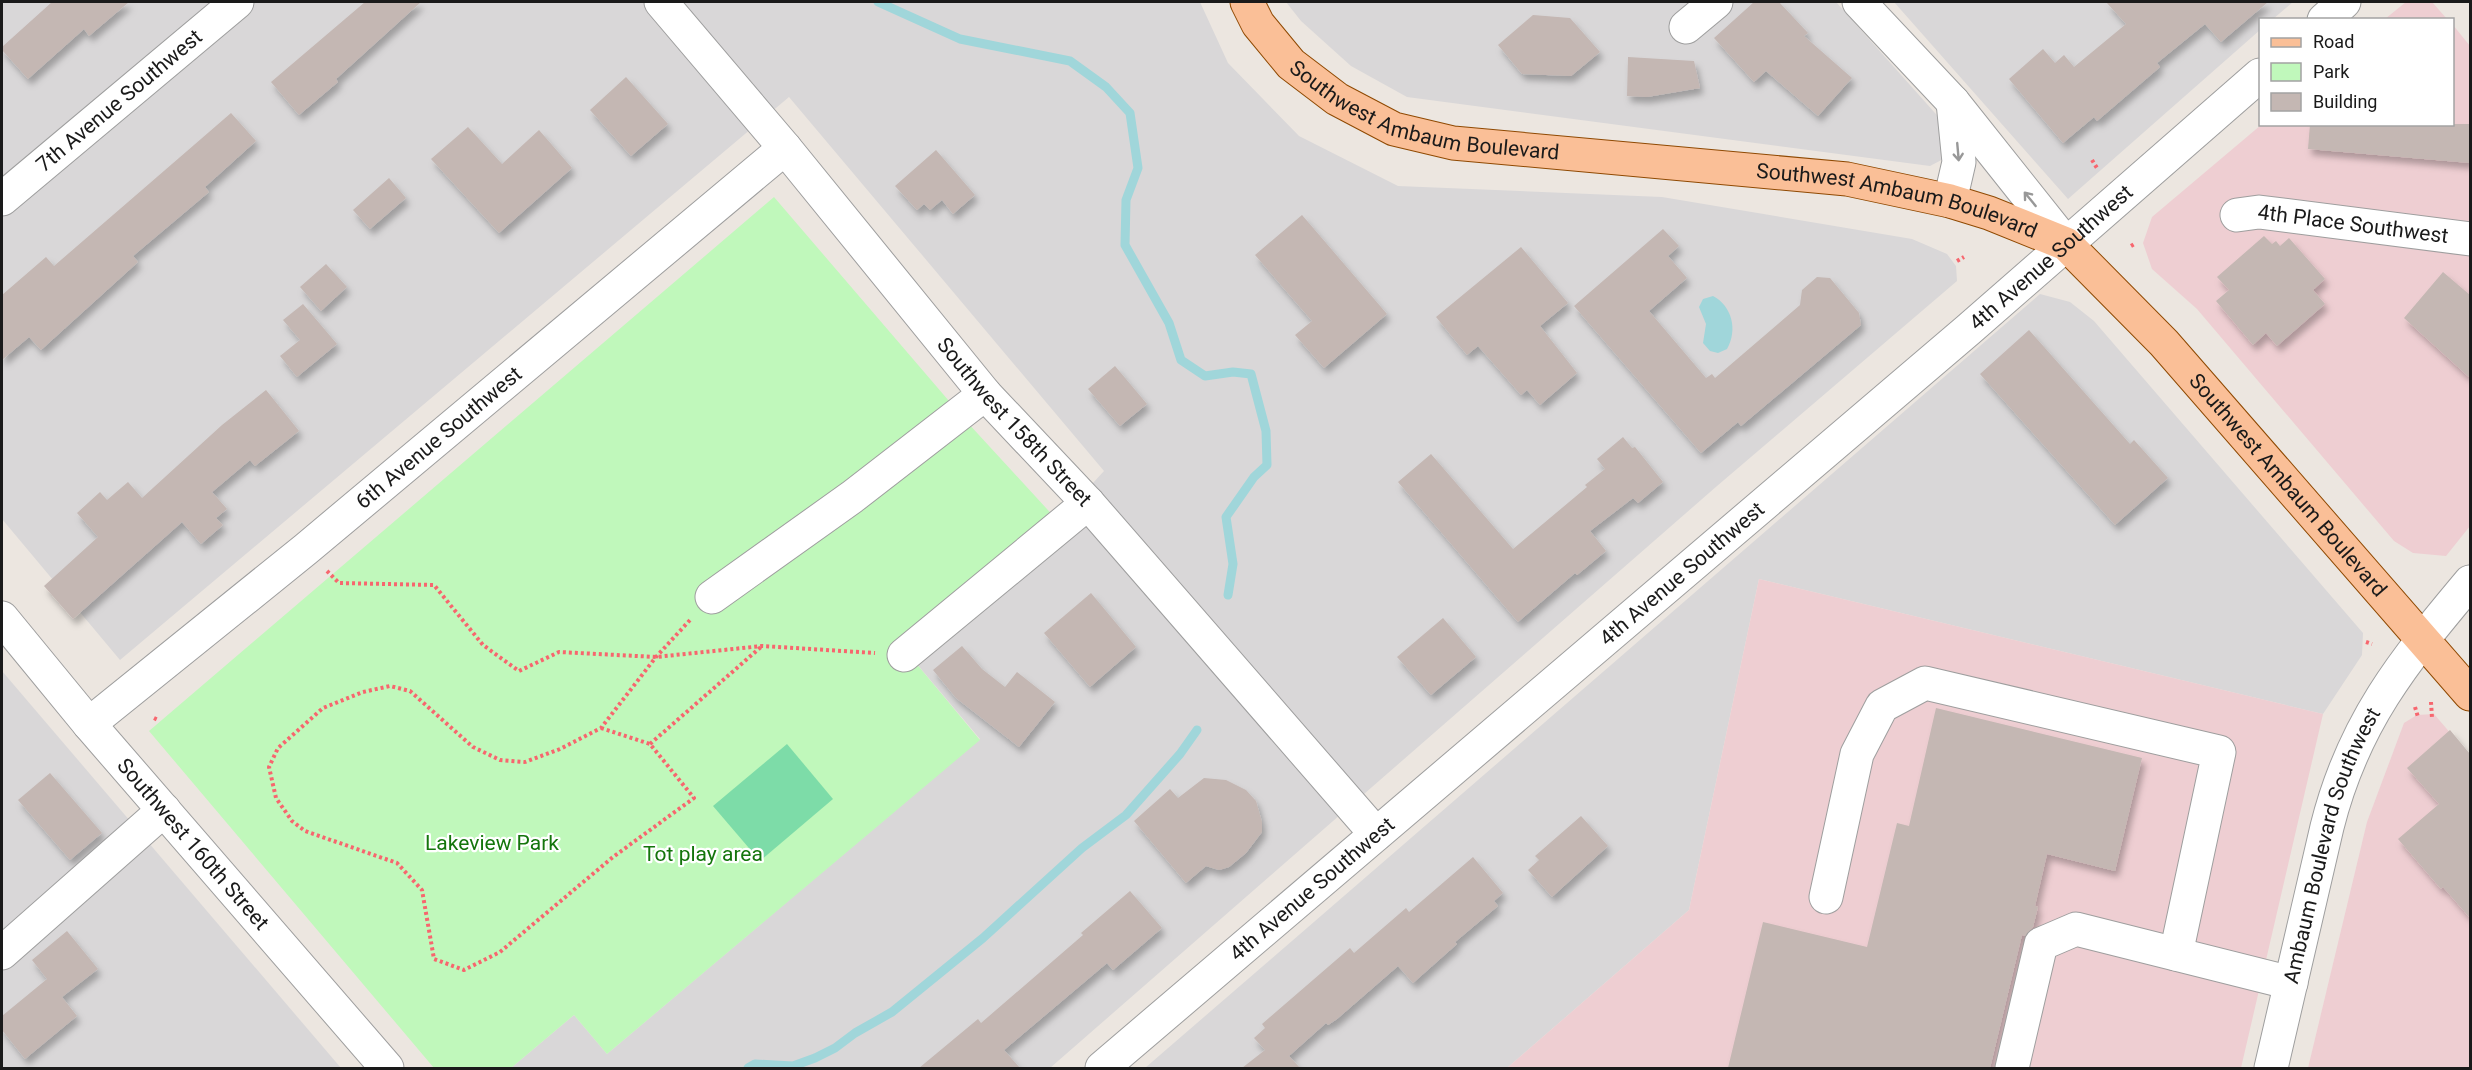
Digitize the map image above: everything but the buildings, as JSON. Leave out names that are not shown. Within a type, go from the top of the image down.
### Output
[{"type":"main road","name":"Southwest Ambaum Boulevard","points":[[1247,2],[1258,24],[1291,64],[1337,99],[1394,129],[1453,143],[1847,179],[1950,201],[1989,213],[2066,244],[2164,343],[2470,694]]},
{"type":"street","name":"7th Avenue Southwest","points":[[2,200],[237,2]]},
{"type":"street","name":"Southwest 158th Street","points":[[661,2],[785,148],[985,394],[1088,503],[1376,834]]},
{"type":"street","points":[[1686,27],[1716,2]]},
{"type":"street","points":[[1859,2],[1953,102],[2066,244]]},
{"type":"street","points":[[2326,18],[2344,2]]},
{"type":"street","name":"4th Avenue Southwest","points":[[1102,1068],[2066,244],[2259,76]]},
{"type":"street","points":[[1950,201],[1959,162],[1953,102]]},
{"type":"street","name":"6th Avenue Southwest","points":[[89,724],[306,549],[785,148]]},
{"type":"street","name":"4th Place Southwest","points":[[2237,214],[2259,212],[2470,239]]},
{"type":"street","points":[[712,597],[852,497],[985,394]]},
{"type":"street","points":[[904,655],[1088,503]]},
{"type":"street","name":"Ambaum Boulevard Southwest","points":[[2271,1068],[2335,796],[2366,722],[2391,681],[2423,638],[2470,582]]},
{"type":"street","name":"Southwest 160th Street","points":[[2,618],[89,724],[387,1068]]},
{"type":"street","points":[[1826,897],[1857,754],[1882,706],[1925,682],[2218,752],[2176,954]]},
{"type":"street","points":[[2,952],[164,810]]},
{"type":"street","points":[[2012,1068],[2041,944],[2076,929],[2291,983]]},
{"type":"path","points":[[2092,160],[2097,168]]},
{"type":"path","points":[[2131,246],[2136,243]]},
{"type":"path","points":[[1957,261],[1964,256]]},
{"type":"path","points":[[306,549],[339,583],[434,585],[483,645],[519,671],[559,652],[656,657],[762,646],[904,655]]},
{"type":"path","points":[[601,728],[650,744],[694,798],[613,857],[500,952],[464,970],[434,960],[422,890],[396,863],[305,831],[292,821],[276,798],[268,767],[278,748],[323,708],[363,692],[390,686],[410,691],[473,747],[500,760],[525,762],[560,749],[601,728],[656,657],[712,597]]},
{"type":"path","points":[[2366,642],[2372,644]]},
{"type":"path","points":[[650,744],[762,646]]},
{"type":"path","points":[[2432,702],[2432,718]]},
{"type":"path","points":[[2414,704],[2418,717]]},
{"type":"shaded area","points":[[2,2],[1200,2],[1228,63],[1299,136],[1398,186],[1662,197],[1912,239],[1947,254],[1956,266],[1957,281],[1717,486],[1050,1068],[511,1068],[574,1015],[607,1054],[980,739],[905,650],[1058,521],[1104,471],[789,97],[120,660],[2,519]]},
{"type":"shaded area","points":[[1286,2],[1836,2],[1943,122],[1949,156],[1930,166],[1407,97],[1351,66],[1301,21]]},
{"type":"shaded area","points":[[1894,2],[2293,2],[2274,18],[2259,18],[2259,31],[2068,199]]},
{"type":"shaded area","points":[[2406,2],[2432,2],[2446,18],[2386,18]]},
{"type":"shaded area","points":[[2454,26],[2470,46],[2470,526],[2446,556],[2413,553],[2394,541],[2197,309],[2152,269],[2143,243],[2152,217],[2260,126],[2454,126]]},
{"type":"shaded area","points":[[2040,294],[2070,302],[2094,321],[2363,633],[2362,655],[2323,714],[1759,579],[1689,910],[1507,1068],[1145,1068]]},
{"type":"shaded area","points":[[1759,579],[2323,714],[2241,1068],[1507,1068],[1689,910]]},
{"type":"shaded area","points":[[2,671],[341,1068],[2,1068]]},
{"type":"shaded area","points":[[2434,714],[2470,756],[2470,1068],[2308,1068],[2367,822],[2404,723],[2417,715]]},
{"type":"green space","name":"Lakeview Park","points":[[774,197],[967,422],[1058,521],[905,650],[980,740],[607,1054],[574,1015],[511,1068],[434,1068],[149,731]]},
{"type":"green space","points":[[787,744],[833,799],[760,861],[713,806]]},
{"type":"water","points":[[1713,296],[1720,300],[1729,312],[1732,327],[1727,349],[1718,353],[1710,351],[1703,343],[1706,324],[1699,307],[1703,299]]},
{"type":"waterway","points":[[878,2],[960,39],[1070,61],[1106,87],[1130,113],[1138,168],[1126,200],[1125,245],[1169,323],[1181,360],[1205,376],[1233,372],[1251,374],[1266,431],[1267,465],[1254,477],[1226,517],[1233,564],[1228,595]]},
{"type":"waterway","points":[[748,1068],[755,1064],[793,1066],[815,1058],[892,1012],[983,938],[1082,848],[1126,815],[1180,754],[1197,730]]},
{"type":"park label","name":"Tot play area","points":[[703,854]]}]
